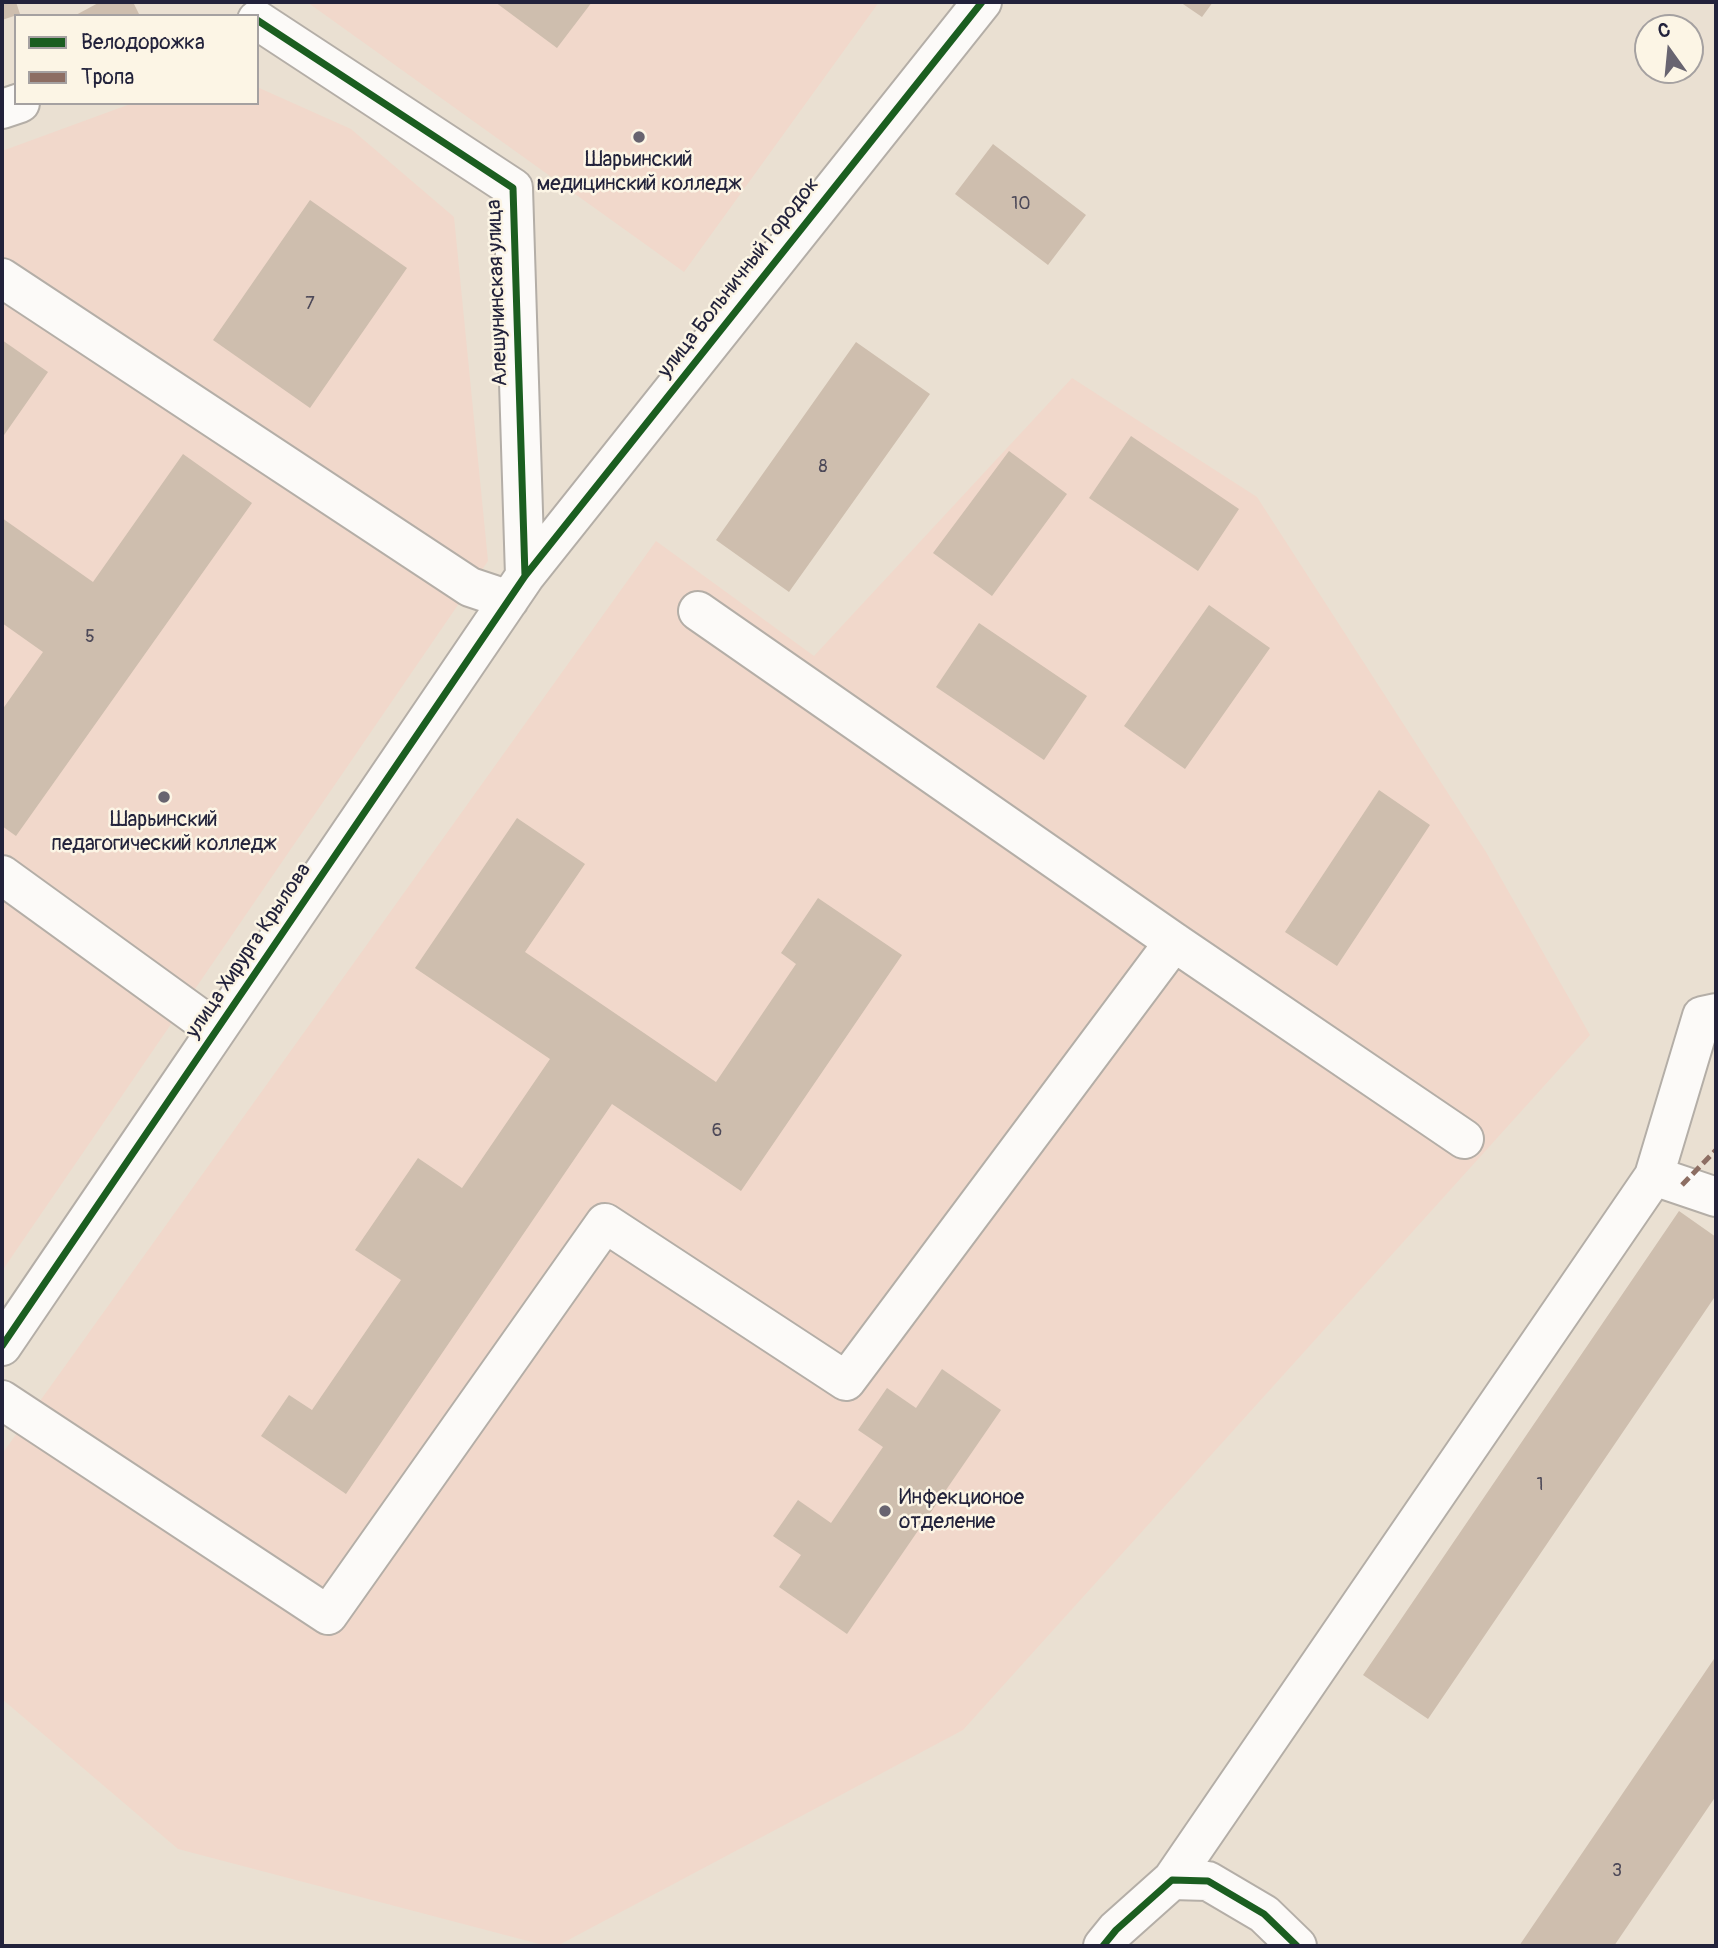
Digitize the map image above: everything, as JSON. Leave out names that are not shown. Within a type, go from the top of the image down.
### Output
[{"type":"street","name":"улица Больничный Городок","points":[[517,588],[982,2]]},
{"type":"street","name":"Алешунинская улица","points":[[259,21],[513,188],[517,588]]},
{"type":"street","points":[[2,278],[470,587],[517,588]]},
{"type":"street","name":"улица Хирурга Крылова","points":[[2,1346],[517,588]]},
{"type":"street","points":[[698,611],[1174,942],[1464,1139]]},
{"type":"street","points":[[2,875],[216,1030]]},
{"type":"street","points":[[2,1400],[328,1615],[606,1223],[846,1381],[1174,942]]},
{"type":"street","points":[[1103,1946],[1116,1930],[1172,1880],[1654,1175],[1702,1016],[1716,1013]]},
{"type":"street","points":[[1654,1175],[1716,1198]]},
{"type":"street","points":[[1172,1880],[1208,1881],[1264,1914],[1297,1946]]},
{"type":"shaded area","name":"Шарьинский медицинский колледж","points":[[307,2],[879,2],[684,272]]},
{"type":"shaded area","name":"Шарьинский педагогический колледж","points":[[259,88],[351,129],[454,217],[488,561],[2,1271],[2,151],[128,105],[259,105]]},
{"type":"shaded area","points":[[1072,378],[1257,497],[1486,852],[1590,1035],[963,1730],[557,1946],[547,1946],[178,1849],[2,1699],[2,1454],[656,541],[814,656]]},
{"type":"building","points":[[2,2],[16,2],[20,14],[2,20]]},
{"type":"building","points":[[100,2],[133,2],[139,14],[78,14]]},
{"type":"building","points":[[495,2],[592,2],[557,48]]},
{"type":"building","points":[[1180,2],[1213,2],[1202,17]]},
{"type":"building","points":[[993,144],[1086,215],[1048,265],[955,194]]},
{"type":"building","points":[[310,200],[407,268],[310,408],[213,340]]},
{"type":"building","points":[[2,340],[48,372],[2,438]]},
{"type":"building","points":[[856,342],[930,394],[789,592],[716,540]]},
{"type":"building","points":[[1131,436],[1239,509],[1198,571],[1089,498]]},
{"type":"building","points":[[1009,451],[1067,494],[992,596],[933,553]]},
{"type":"building","points":[[183,454],[252,503],[16,836],[2,826],[2,710],[43,652],[2,623],[2,518],[93,582]]},
{"type":"building","points":[[1209,605],[1270,648],[1185,769],[1124,726]]},
{"type":"building","points":[[979,623],[1087,696],[1044,760],[936,687]]},
{"type":"building","points":[[1379,790],[1430,825],[1337,966],[1285,932]]},
{"type":"building","points":[[517,818],[585,864],[525,952],[716,1082],[796,964],[781,953],[818,898],[902,955],[741,1191],[612,1104],[346,1494],[261,1436],[289,1395],[312,1410],[401,1280],[355,1250],[418,1158],[462,1188],[550,1059],[415,968]]},
{"type":"building","points":[[1679,1211],[1716,1237],[1716,1295],[1428,1719],[1363,1675]]},
{"type":"building","name":"Инфекционое отделение","points":[[942,1369],[1001,1410],[847,1634],[779,1587],[801,1555],[773,1536],[798,1500],[831,1523],[883,1447],[858,1430],[887,1388],[916,1408]]},
{"type":"building","points":[[1716,1656],[1716,1796],[1614,1946],[1519,1946]]},
{"type":"marked path","points":[[1682,1185],[1716,1150]]},
{"type":"cycle path","points":[[2,1346],[525,576],[982,2]]},
{"type":"cycle path","points":[[259,21],[513,188],[525,576]]},
{"type":"cycle path","points":[[1103,1946],[1116,1930],[1172,1880],[1208,1881],[1264,1914],[1297,1946]]},
{"type":"place","name":"Шарьинский медицинский колледж","points":[[639,137]]},
{"type":"place","name":"Шарьинский педагогический колледж","points":[[164,797]]},
{"type":"place","name":"Инфекционое отделение","points":[[885,1511]]}]
